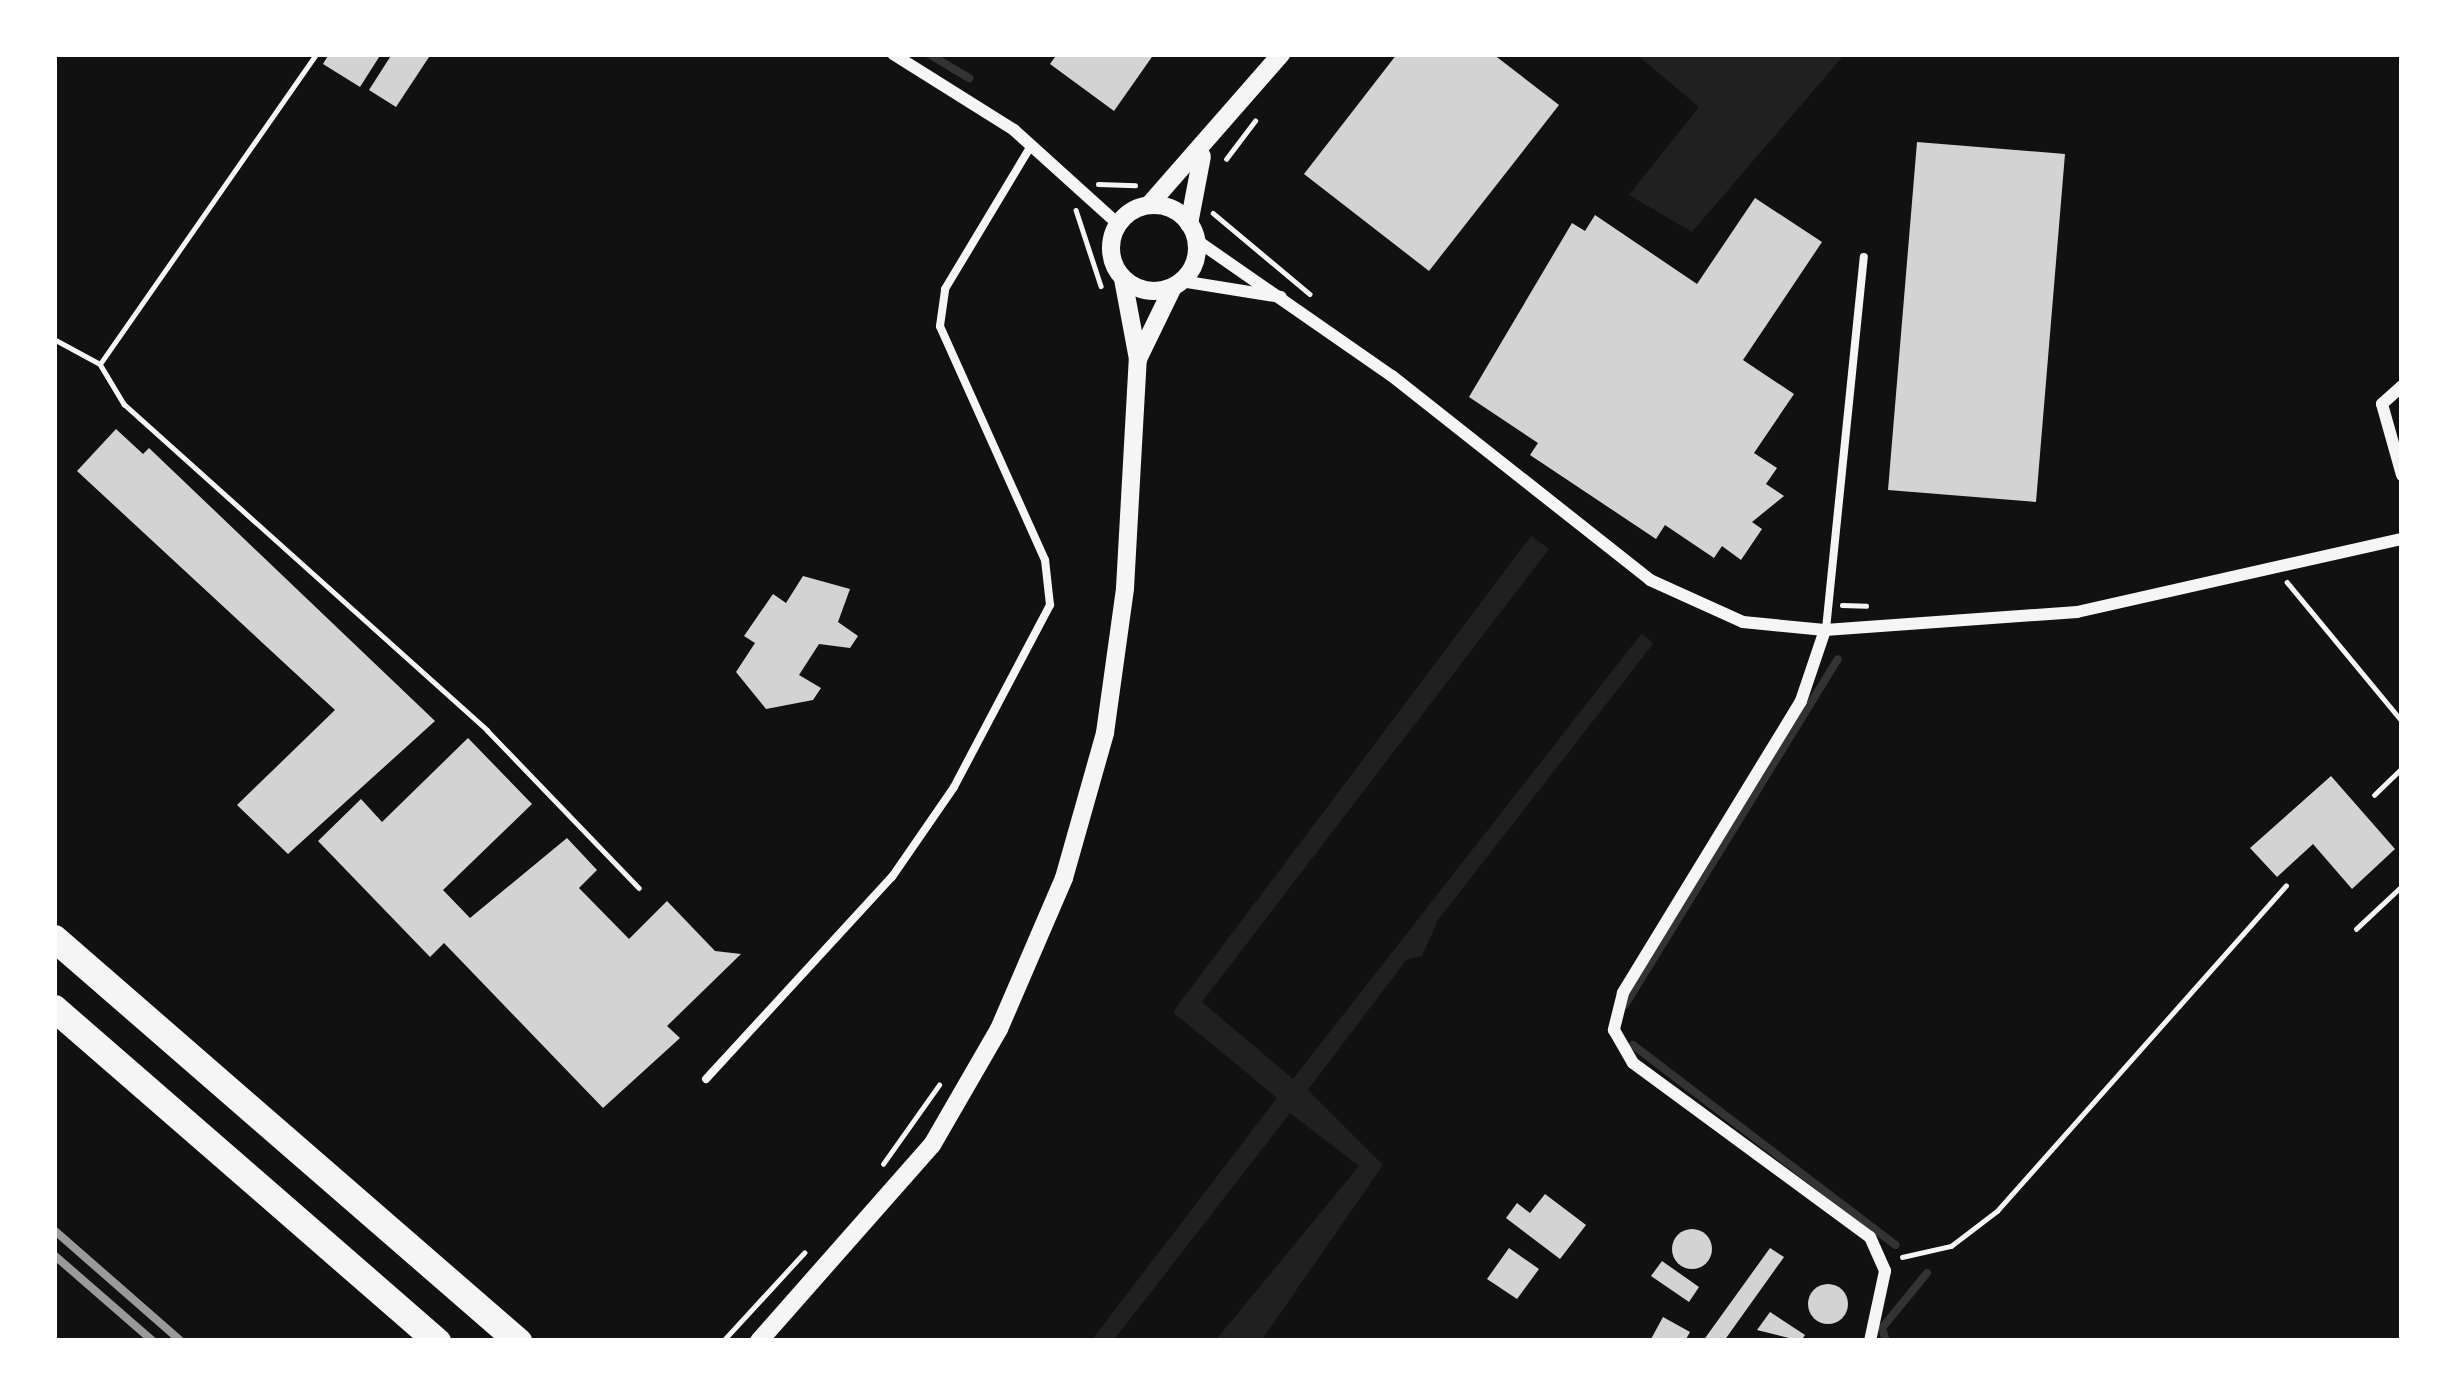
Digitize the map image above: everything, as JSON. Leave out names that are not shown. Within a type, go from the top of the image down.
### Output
[{"type":"highway","points":[[54,938],[518,1341]]},
{"type":"highway","points":[[54,1008],[437,1341]]},
{"type":"street","points":[[892,54],[1031,146],[1118,224]]},
{"type":"street","points":[[759,1341],[884,1204],[982,1063],[1080,826],[1120,639],[1138,359],[1123,279],[1110,252],[1118,224],[1149,206],[1205,151],[1281,54]]},
{"type":"street","points":[[1138,359],[1177,284],[1192,232],[1205,151]]},
{"type":"street","points":[[1149,206],[1312,317],[1669,591],[1742,622],[1825,630],[2078,612],[2279,573],[2402,539]]},
{"type":"street","points":[[1123,279],[1284,298]]},
{"type":"street","points":[[2402,386],[2382,404],[2402,475]]},
{"type":"street","points":[[1825,630],[1802,701],[1623,993],[1614,1030],[1634,1063],[1880,1249],[1870,1341]]},
{"type":"lane","points":[[706,1078],[892,877],[954,787],[1050,605],[1045,560],[940,326],[945,289],[1031,146]]},
{"type":"lane","points":[[1825,630],[1832,605],[1864,257]]},
{"type":"path","points":[[100,364],[316,54]]},
{"type":"path","points":[[1205,151],[1225,161],[1217,176]]},
{"type":"path","points":[[1109,304],[1071,214],[1090,197],[1102,177],[1129,186],[1153,176]]},
{"type":"path","points":[[1208,200],[1323,305],[1312,317]]},
{"type":"path","points":[[54,339],[100,364],[124,404],[487,730],[639,888]]},
{"type":"path","points":[[2279,573],[2402,721]]},
{"type":"path","points":[[1832,605],[1885,606]]},
{"type":"path","points":[[2374,795],[2402,768]]},
{"type":"path","points":[[1880,1249],[1925,1258],[1976,1231],[2286,886]]},
{"type":"path","points":[[2356,929],[2402,886]]},
{"type":"path","points":[[872,1176],[943,1079]]},
{"type":"path","points":[[722,1341],[819,1236]]},
{"type":"shaded area","points":[[1636,54],[1845,54],[1692,232],[1629,195],[1699,107]]},
{"type":"shaded area","points":[[1531,536],[1549,549],[1202,1002],[1293,1079],[1642,633],[1653,644],[1438,920],[1422,956],[1406,960],[1308,1090],[1383,1165],[1261,1341],[1215,1341],[1359,1166],[1290,1113],[1113,1341],[1091,1341],[1277,1098],[1173,1012]]},
{"type":"building","points":[[329,54],[381,54],[360,87],[323,64]]},
{"type":"building","points":[[392,54],[431,54],[396,107],[369,90]]},
{"type":"building","points":[[1057,54],[1154,54],[1114,111],[1050,64]]},
{"type":"building","points":[[1397,54],[1493,54],[1559,105],[1429,271],[1304,174]]},
{"type":"building","points":[[1917,142],[2065,154],[2036,502],[1888,490]]},
{"type":"building","points":[[1755,198],[1822,242],[1743,360],[1794,394],[1754,453],[1777,468],[1766,484],[1784,496],[1752,522],[1762,529],[1741,560],[1722,546],[1714,558],[1665,525],[1656,539],[1530,455],[1538,443],[1469,397],[1572,223],[1585,231],[1595,215],[1697,284]]},
{"type":"building","points":[[116,429],[143,454],[149,448],[435,721],[288,854],[237,805],[335,710],[77,471]]},
{"type":"building","points":[[803,576],[850,589],[838,622],[858,636],[850,648],[819,644],[799,675],[821,688],[813,700],[766,709],[736,672],[755,643],[744,636],[773,594],[786,603]]},
{"type":"building","points":[[468,738],[532,804],[443,890],[470,918],[567,838],[597,870],[579,888],[629,939],[667,901],[715,951],[741,954],[667,1026],[680,1038],[603,1108],[444,943],[430,957],[318,841],[361,799],[382,822]]},
{"type":"building","points":[[2331,776],[2395,849],[2352,889],[2313,844],[2277,877],[2250,848]]},
{"type":"building","points":[[1545,1194],[1586,1225],[1560,1259],[1506,1218],[1517,1203],[1530,1213]]},
{"type":"building","points":[[1692,1229],[1706,1235],[1712,1249],[1706,1263],[1692,1269],[1678,1263],[1672,1249],[1678,1235]]},
{"type":"building","points":[[1509,1248],[1539,1269],[1517,1299],[1487,1279]]},
{"type":"building","points":[[1770,1248],[1784,1257],[1724,1341],[1703,1341]]},
{"type":"building","points":[[1662,1261],[1699,1287],[1689,1302],[1651,1276]]},
{"type":"building","points":[[1828,1284],[1842,1290],[1848,1304],[1842,1318],[1828,1324],[1814,1318],[1808,1304],[1814,1290]]},
{"type":"building","points":[[1770,1312],[1805,1335],[1801,1341],[1757,1330]]},
{"type":"building","points":[[1663,1317],[1690,1332],[1685,1341],[1651,1339]]},
{"type":"waterway","points":[[929,54],[969,78]]},
{"type":"waterway","points":[[1625,1005],[1838,659]]},
{"type":"waterway","points":[[1633,1045],[1896,1245]]},
{"type":"waterway","points":[[1886,1341],[1882,1328],[1927,1273]]},
{"type":"railway","points":[[54,1230],[181,1341]]},
{"type":"railway","points":[[54,1255],[153,1341]]}]
